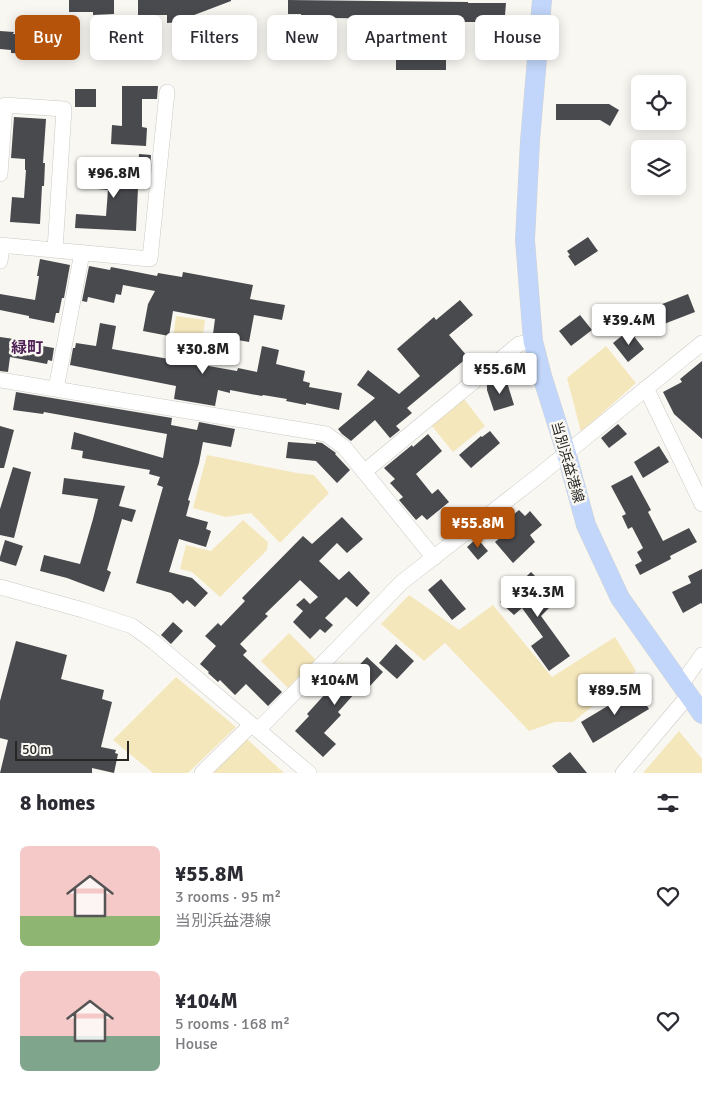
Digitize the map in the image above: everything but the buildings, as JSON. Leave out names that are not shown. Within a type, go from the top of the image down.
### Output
[{"type":"main road","name":"当別浜益港線","points":[[542,0],[530,141],[525,240],[533,341],[586,525],[620,598],[702,714]]},
{"type":"street","points":[[0,261],[1,245],[150,259],[167,92]]},
{"type":"street","points":[[0,174],[5,106],[64,110],[54,250]]},
{"type":"street","points":[[56,389],[82,252]]},
{"type":"street","points":[[364,472],[519,344],[533,341]]},
{"type":"street","points":[[202,773],[254,728],[402,582],[530,482],[702,343]]},
{"type":"street","points":[[0,380],[326,434],[344,447],[434,558]]},
{"type":"street","points":[[646,388],[702,504]]},
{"type":"street","points":[[0,587],[132,626],[154,642],[309,773]]},
{"type":"street","points":[[623,773],[684,691],[702,655]]},
{"type":"shaded area","points":[[176,316],[205,320],[200,356],[172,348]]},
{"type":"shaded area","points":[[606,346],[636,383],[581,432],[567,378]]},
{"type":"shaded area","points":[[464,399],[485,426],[453,452],[431,425]]},
{"type":"shaded area","points":[[207,455],[314,475],[329,493],[280,543],[251,513],[226,517],[193,508]]},
{"type":"shaded area","points":[[243,520],[268,542],[267,550],[220,597],[192,572],[180,569],[186,545],[211,551]]},
{"type":"shaded area","points":[[409,595],[459,630],[493,605],[552,677],[615,637],[636,671],[573,722],[555,722],[529,731],[445,643],[424,661],[381,624]]},
{"type":"shaded area","points":[[289,633],[316,660],[288,688],[261,661]]},
{"type":"shaded area","points":[[176,677],[236,727],[188,773],[153,773],[113,740]]},
{"type":"shaded area","points":[[679,731],[702,759],[702,773],[643,773]]},
{"type":"shaded area","points":[[247,739],[284,773],[211,773]]},
{"type":"district","name":"緑町","points":[[27,347]]}]
